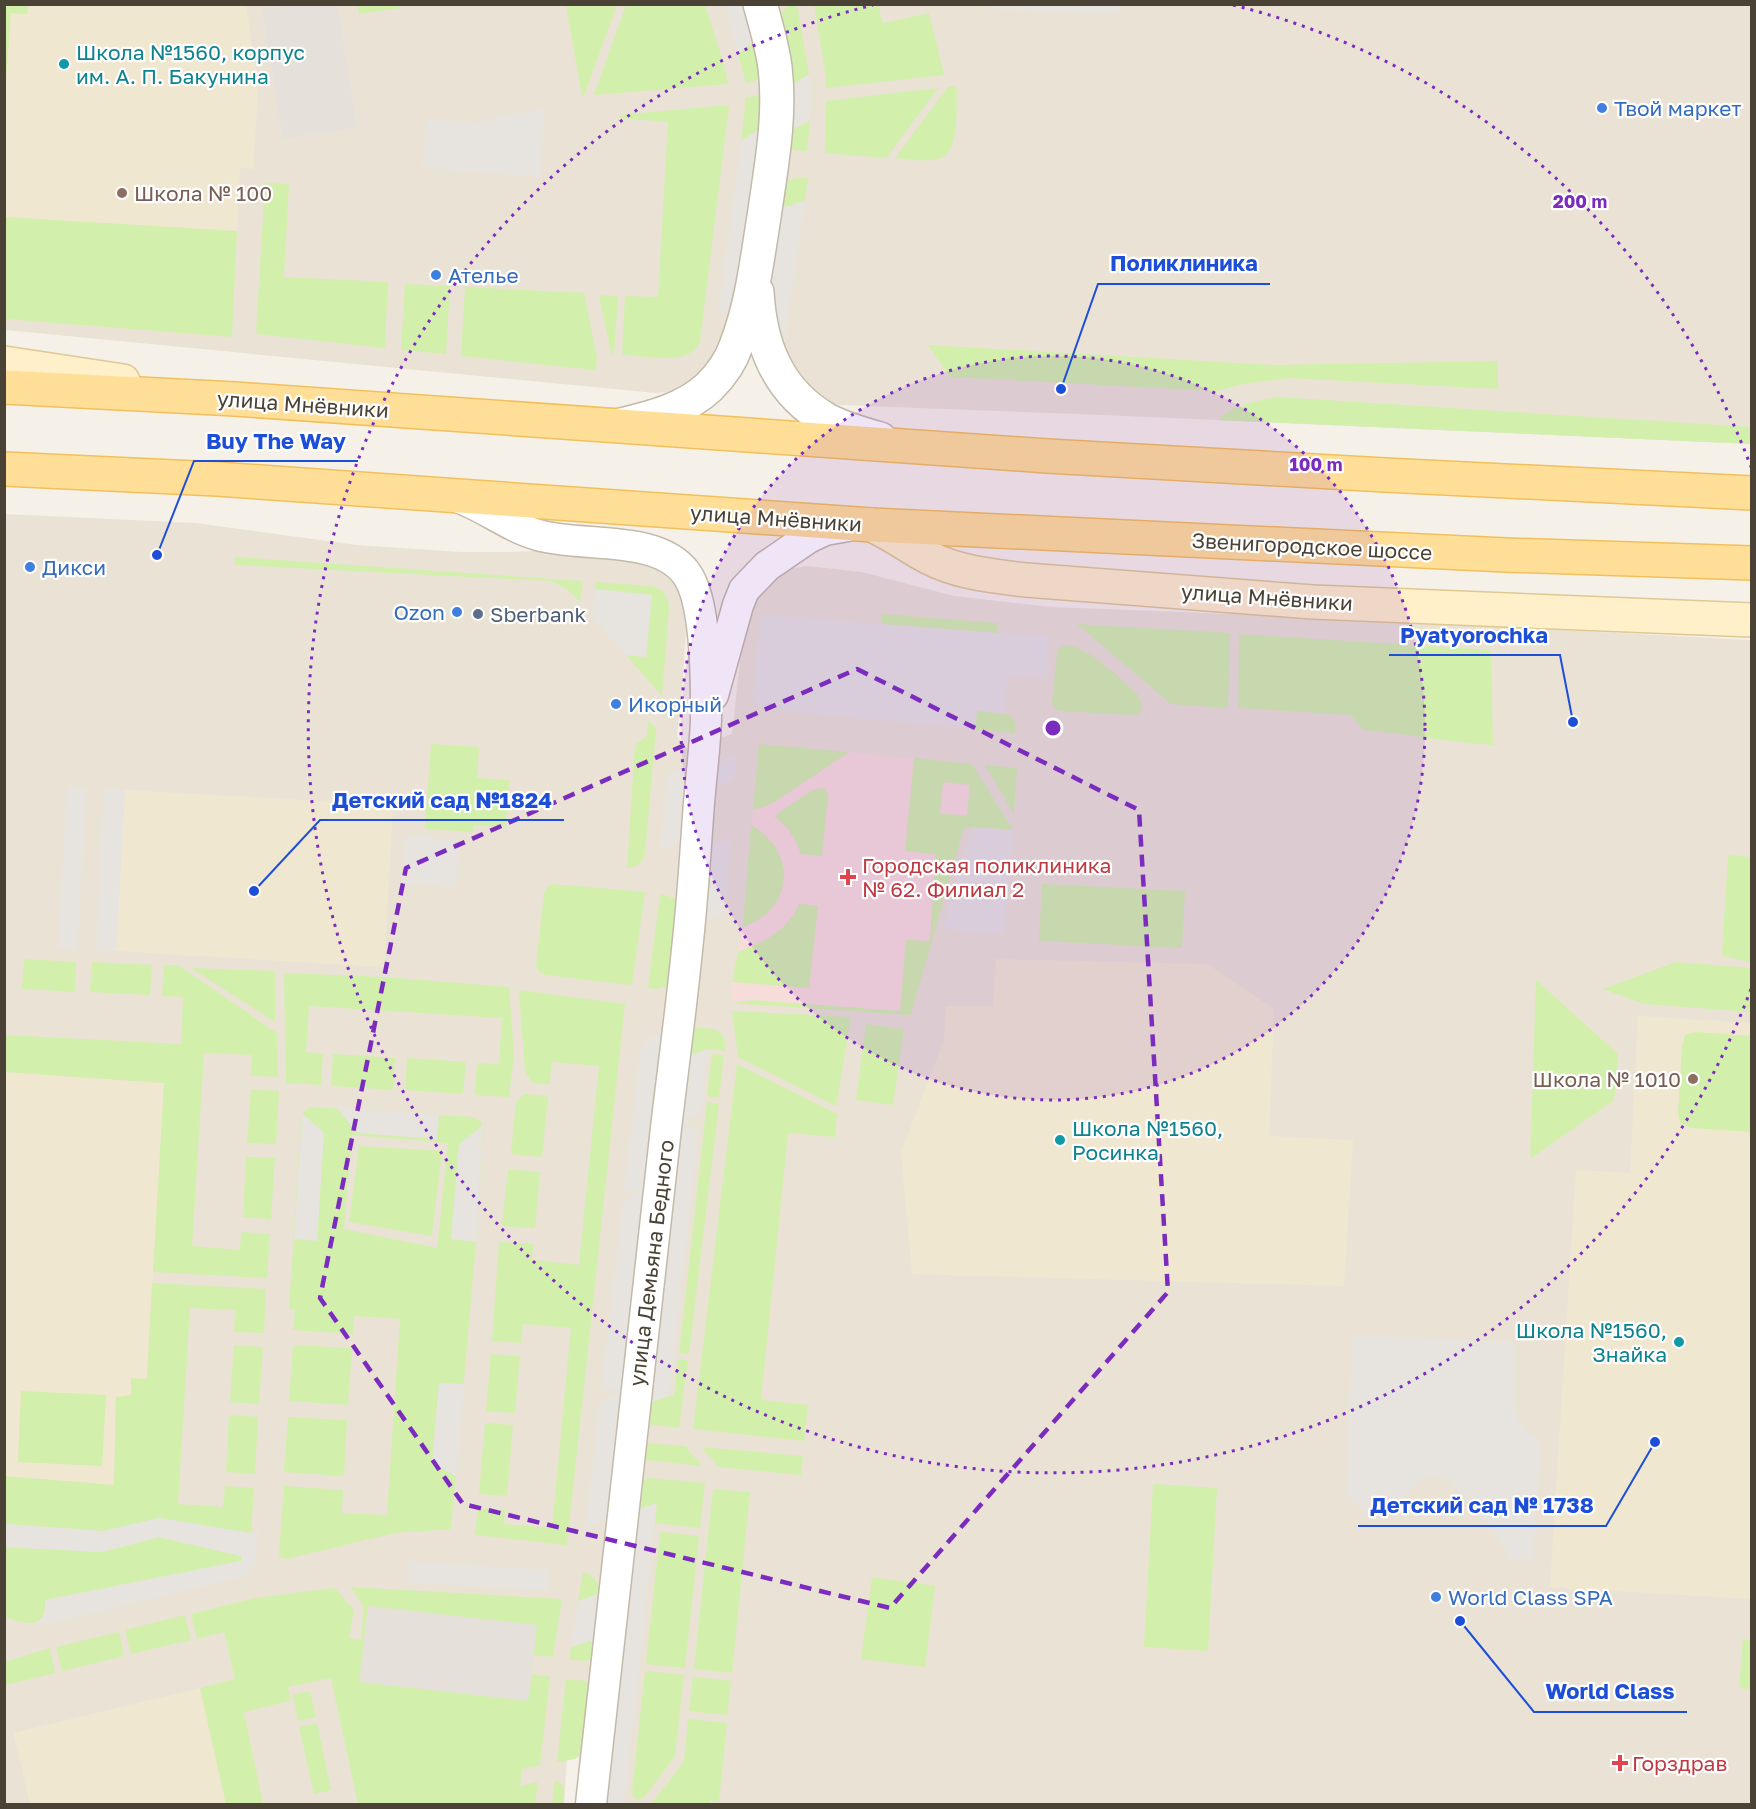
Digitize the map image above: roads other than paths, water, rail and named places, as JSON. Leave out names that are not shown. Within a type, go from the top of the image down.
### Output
[{"type":"main road","points":[[4,363],[235,399]]},
{"type":"main road","name":"улица Мнёвники","points":[[4,387],[235,399],[928,449],[1752,493]]},
{"type":"main road","name":"улица Мнёвники","points":[[4,469],[217,480],[868,524],[888,532],[929,558],[949,566],[980,574],[1026,580],[1313,602],[1752,620]]},
{"type":"main road","name":"Звенигородское шоссе","points":[[868,524],[1506,555],[1752,563]]},
{"type":"street","points":[[617,426],[649,418],[675,408],[708,388],[727,365],[736,347],[756,272],[776,124],[775,68],[760,4]]},
{"type":"street","points":[[756,272],[758,307],[763,336],[776,368],[789,390],[806,406],[828,420],[853,431],[928,449]]},
{"type":"street","name":"улица Демьяна Бедного","points":[[455,497],[472,502],[512,525],[539,536],[660,552],[674,560],[686,571],[696,588],[700,604],[706,721],[687,951],[627,1468],[591,1804]]},
{"type":"street","name":"улица Демьяна Бедного","points":[[706,721],[744,590],[767,566],[808,538],[834,528],[868,524]]},
{"type":"place","name":"Школа №1560, корпус им. А. П. Бакунина","points":[[64,64]]},
{"type":"place","name":"Твой маркет","points":[[1602,108]]},
{"type":"place","name":"Школа № 100","points":[[122,193]]},
{"type":"place","name":"Ателье","points":[[436,275]]},
{"type":"place","name":"Поликлиника","points":[[1061,389]]},
{"type":"place","name":"Buy The Way","points":[[157,555]]},
{"type":"place","name":"Дикси","points":[[30,567]]},
{"type":"place","name":"Ozon","points":[[457,612]]},
{"type":"place","name":"Sberbank","points":[[478,614]]},
{"type":"place","name":"Икорный","points":[[616,704]]},
{"type":"place","name":"Pyatyorochka","points":[[1573,722]]},
{"type":"place","name":"Городская поликлиника № 62. Филиал 2","points":[[848,877]]},
{"type":"place","name":"Детский сад №1824","points":[[254,891]]},
{"type":"place","name":"Школа № 1010","points":[[1693,1079]]},
{"type":"place","name":"Школа №1560, Росинка","points":[[1060,1140]]},
{"type":"place","name":"Школа №1560, Знайка","points":[[1679,1342]]},
{"type":"place","name":"Детский сад № 1738","points":[[1655,1442]]},
{"type":"place","name":"World Class SPA","points":[[1436,1597]]},
{"type":"place","name":"World Class","points":[[1460,1621]]},
{"type":"place","name":"Горздрав","points":[[1620,1763]]}]
